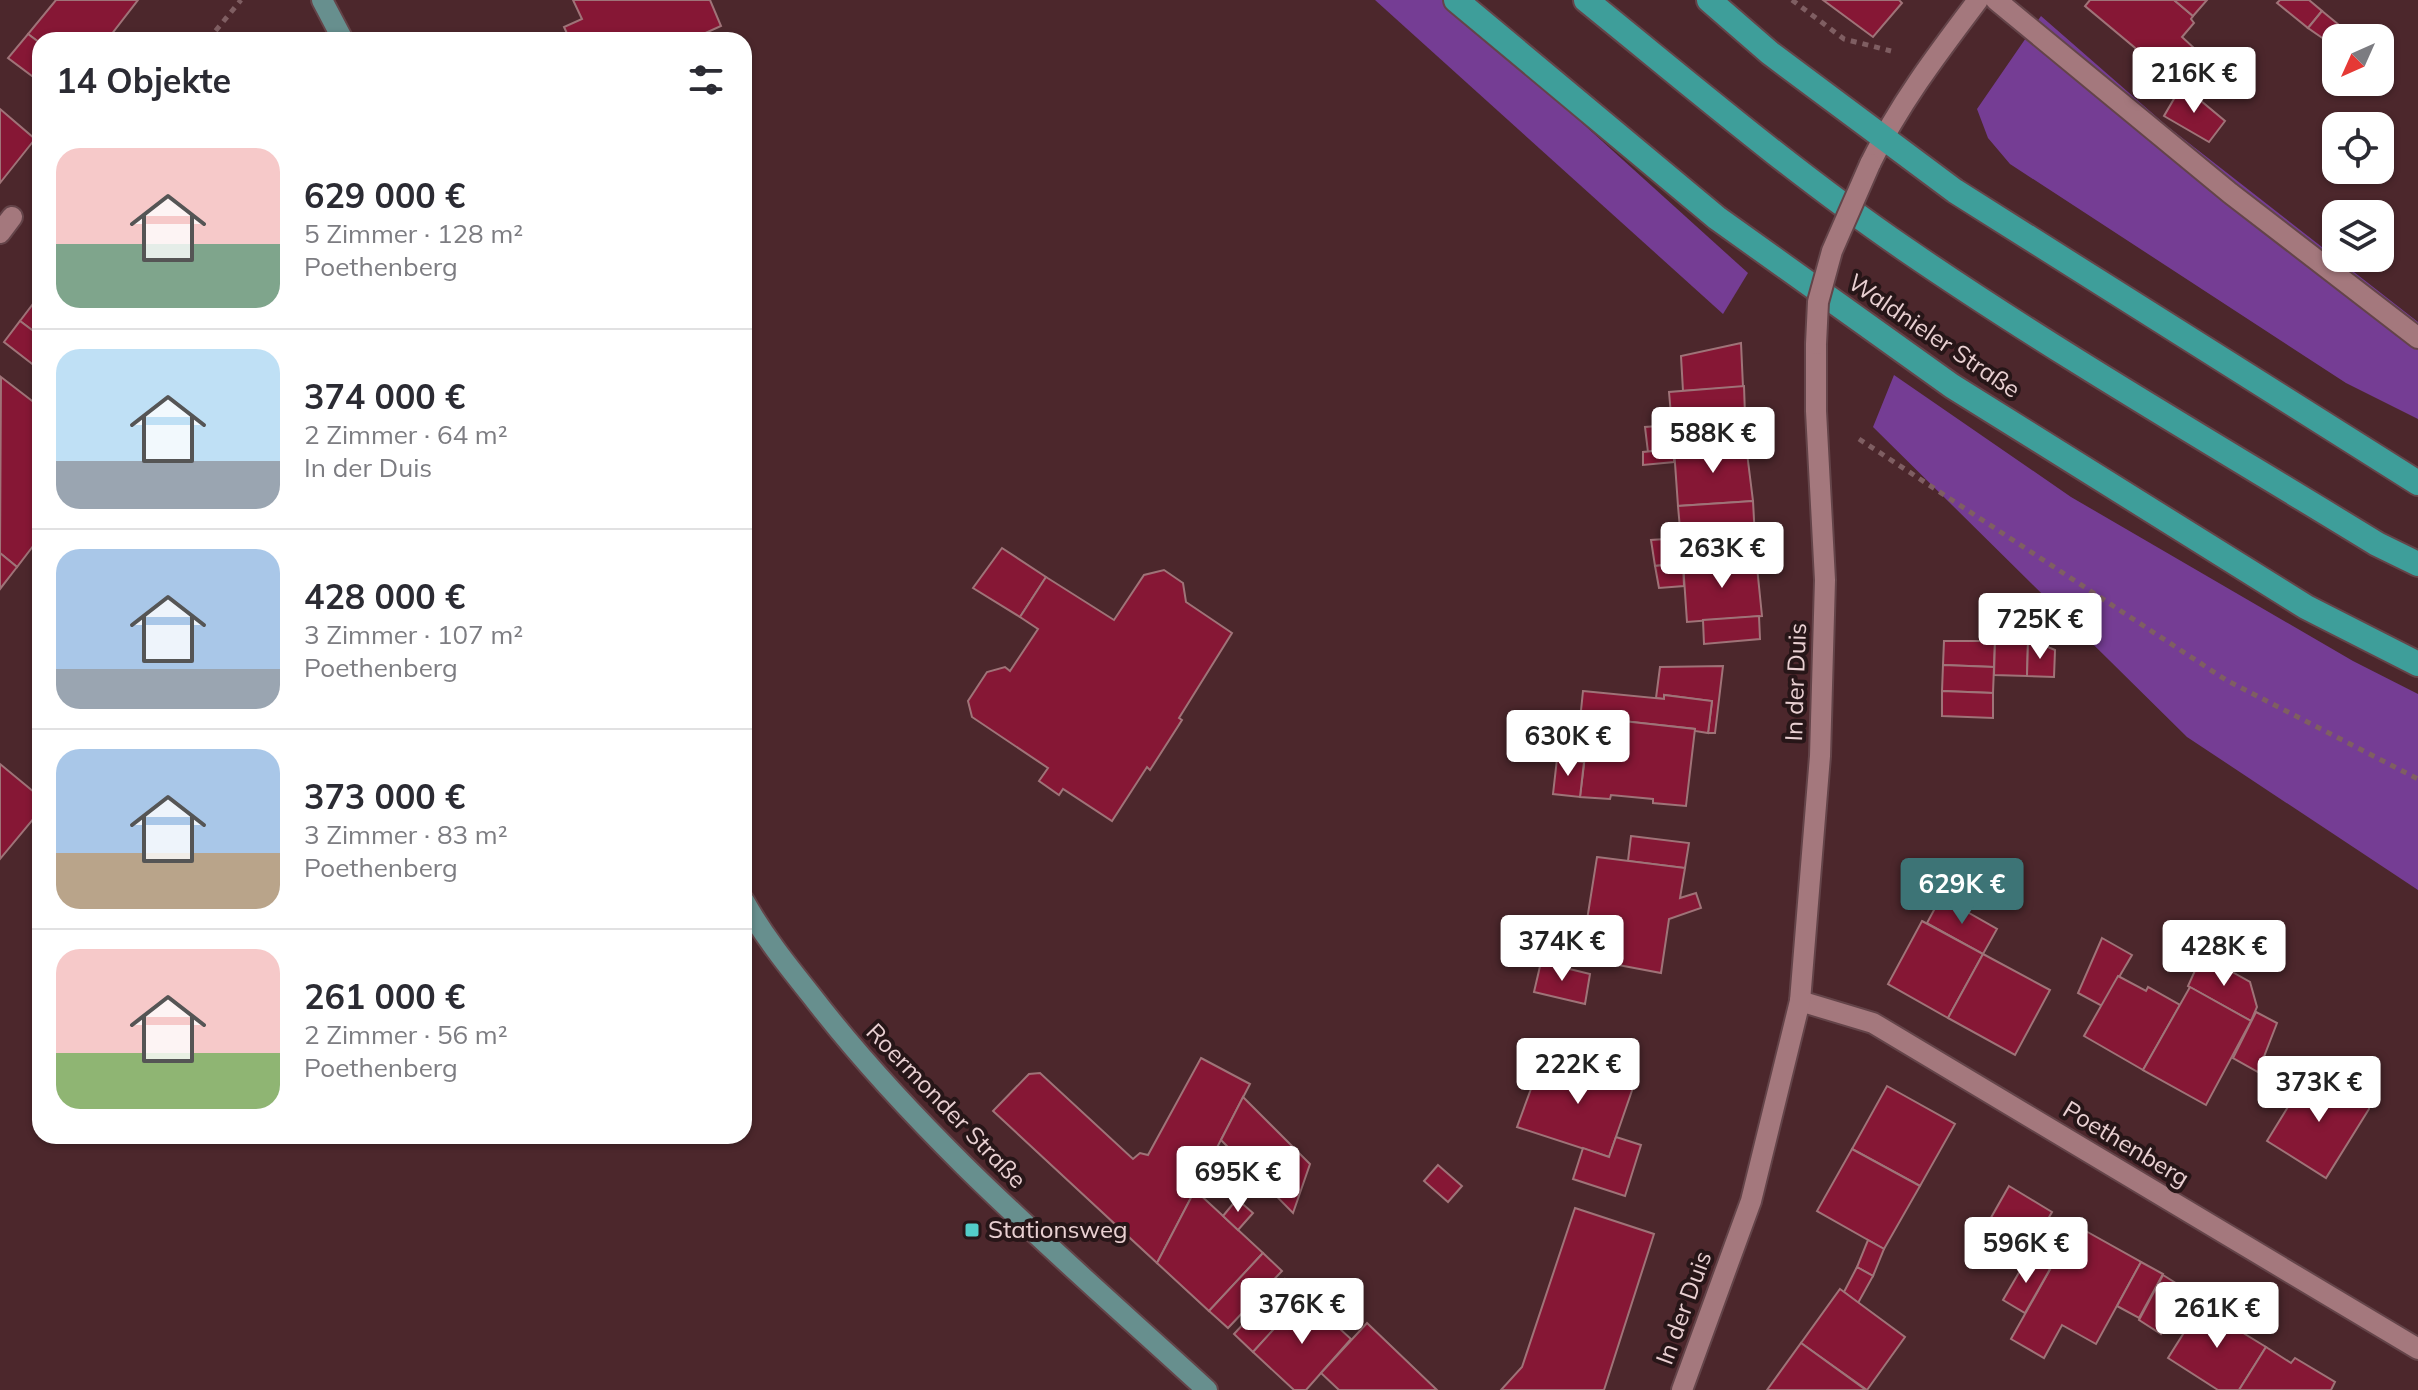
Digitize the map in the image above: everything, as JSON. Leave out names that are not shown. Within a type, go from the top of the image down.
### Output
[{"type":"highway","name":"Waldnieler Straße","points":[[1456,0],[1717,218],[1952,386],[2306,607],[2418,664]]},
{"type":"highway","points":[[1586,0],[1771,150],[1905,249],[2066,354],[2377,544],[2418,564]]},
{"type":"highway","points":[[1709,0],[1770,53],[1955,191],[2418,483]]},
{"type":"main road","points":[[322,0],[339,32]]},
{"type":"main road","name":"Roermonder Straße","points":[[752,915],[852,1049],[989,1190],[1207,1390]]},
{"type":"street","name":"In der Duis","points":[[1682,1390],[1751,1201],[1800,1001],[1820,756],[1825,580],[1816,411],[1818,302],[1832,251],[1884,136],[1930,61],[1978,0]]},
{"type":"street","points":[[1996,0],[2230,193],[2418,338]]},
{"type":"street","name":"Poethenberg","points":[[1800,1001],[1873,1023],[2418,1349]]},
{"type":"path","points":[[215,32],[241,0]]},
{"type":"path","points":[[1792,0],[1844,39],[1930,61]]},
{"type":"path","points":[[1816,411],[2226,680],[2418,779]]},
{"type":"shaded area","points":[[1375,0],[1446,0],[1748,273],[1723,314]]},
{"type":"shaded area","points":[[2041,16],[2167,126],[2322,247],[2322,272],[2354,272],[2418,322],[2418,419],[2346,383],[2010,164],[1988,138],[1977,109]]},
{"type":"shaded area","points":[[1894,375],[2071,497],[2353,661],[2418,694],[2418,890],[2187,737],[1873,427]]},
{"type":"building","points":[[56,0],[138,0],[113,32],[32,32],[32,37],[28,34]]},
{"type":"building","points":[[573,0],[710,0],[721,26],[708,32],[566,32],[564,27],[582,19]]},
{"type":"building","points":[[1823,0],[1899,0],[1902,3],[1873,37]]},
{"type":"building","points":[[2090,0],[2174,0],[2193,16],[2191,19],[2194,23],[2182,37],[2194,48],[2170,77],[2085,6]]},
{"type":"building","points":[[2174,0],[2207,0],[2193,16]]},
{"type":"building","points":[[2280,0],[2309,0],[2322,11],[2308,28],[2277,3]]},
{"type":"building","points":[[2322,11],[2338,24],[2322,24],[2322,38],[2308,28]]},
{"type":"building","points":[[28,34],[32,37],[32,76],[8,58]]},
{"type":"building","points":[[2182,85],[2225,121],[2209,142],[2164,116]]},
{"type":"building","points":[[0,109],[32,136],[32,143],[0,183]]},
{"type":"building","points":[[32,305],[32,330],[20,321]]},
{"type":"building","points":[[20,321],[32,330],[32,364],[4,342]]},
{"type":"building","points":[[1741,343],[1743,387],[1683,391],[1681,356]]},
{"type":"building","points":[[1,377],[32,401],[32,547],[17,567],[0,553]]},
{"type":"building","points":[[1744,386],[1746,445],[1674,449],[1669,392]]},
{"type":"building","points":[[1672,425],[1674,449],[1648,452],[1645,427]]},
{"type":"building","points":[[1746,445],[1753,501],[1678,506],[1674,449]]},
{"type":"building","points":[[1674,449],[1674,462],[1643,465],[1643,452]]},
{"type":"building","points":[[1753,501],[1756,557],[1683,563],[1678,506]]},
{"type":"building","points":[[1680,538],[1683,563],[1655,566],[1651,540]]},
{"type":"building","points":[[1002,548],[1046,577],[1020,617],[973,588]]},
{"type":"building","points":[[0,553],[17,567],[0,589]]},
{"type":"building","points":[[1756,557],[1762,616],[1687,622],[1683,563]]},
{"type":"building","points":[[1683,563],[1684,586],[1659,588],[1655,566]]},
{"type":"building","points":[[1164,570],[1183,583],[1186,602],[1232,633],[1179,718],[1182,720],[1112,821],[1063,789],[1059,795],[1039,781],[1048,768],[972,717],[968,701],[987,672],[1005,667],[1010,671],[1038,629],[1020,617],[1046,577],[1114,620],[1144,575]]},
{"type":"building","points":[[1759,616],[1760,639],[1704,644],[1703,620]]},
{"type":"building","points":[[1944,641],[1995,641],[1994,667],[1943,665]]},
{"type":"building","points":[[1995,641],[2028,642],[2027,676],[1994,675]]},
{"type":"building","points":[[2028,642],[2055,650],[2054,677],[2027,676]]},
{"type":"building","points":[[1943,665],[1994,667],[1993,693],[1942,691]]},
{"type":"building","points":[[1723,666],[1715,733],[1708,733],[1712,701],[1664,695],[1664,699],[1656,698],[1660,667]]},
{"type":"building","points":[[1583,691],[1712,701],[1708,733],[1614,720],[1613,732],[1579,730]]},
{"type":"building","points":[[1942,691],[1993,693],[1993,718],[1942,716]]},
{"type":"building","points":[[1614,720],[1695,729],[1686,806],[1611,795],[1610,799],[1580,797],[1588,731],[1613,732]]},
{"type":"building","points":[[1557,759],[1584,762],[1580,797],[1553,794]]},
{"type":"building","points":[[0,764],[32,790],[32,821],[0,859]]},
{"type":"building","points":[[1631,836],[1689,843],[1685,868],[1628,861]]},
{"type":"building","points":[[1597,857],[1685,868],[1680,898],[1696,893],[1701,908],[1669,919],[1661,973],[1581,958]]},
{"type":"building","points":[[1941,897],[1997,929],[1983,954],[1927,923]]},
{"type":"building","points":[[1922,921],[1983,954],[1948,1018],[1888,984]]},
{"type":"building","points":[[2102,938],[2132,955],[2102,1006],[2078,993]]},
{"type":"building","points":[[1983,954],[2050,990],[2015,1055],[1948,1018]]},
{"type":"building","points":[[2202,955],[2250,982],[2257,1007],[2251,1021],[2188,986]]},
{"type":"building","points":[[1541,962],[1590,974],[1585,1004],[1534,992]]},
{"type":"building","points":[[2118,976],[2146,991],[2148,987],[2180,1005],[2143,1070],[2084,1036]]},
{"type":"building","points":[[2190,987],[2251,1021],[2206,1105],[2143,1070]]},
{"type":"building","points":[[2256,1012],[2277,1023],[2258,1072],[2233,1058]]},
{"type":"building","points":[[1201,1058],[1250,1084],[1157,1263],[993,1111],[1029,1074],[1040,1073],[1133,1159],[1140,1153],[1148,1155]]},
{"type":"building","points":[[1542,1059],[1597,1077],[1602,1064],[1606,1065],[1605,1068],[1637,1076],[1609,1157],[1517,1127]]},
{"type":"building","points":[[2310,1071],[2347,1095],[2349,1092],[2369,1104],[2369,1109],[2326,1178],[2267,1141]]},
{"type":"building","points":[[1887,1086],[1955,1124],[1920,1186],[1852,1149]]},
{"type":"building","points":[[1243,1097],[1310,1164],[1293,1213],[1221,1140]]},
{"type":"building","points":[[1616,1137],[1641,1145],[1625,1196],[1573,1179],[1583,1148],[1609,1157]]},
{"type":"building","points":[[1852,1149],[1920,1186],[1884,1249],[1817,1211]]},
{"type":"building","points":[[1438,1165],[1462,1186],[1448,1202],[1424,1181]]},
{"type":"building","points":[[2009,1186],[2052,1212],[2027,1256],[1984,1230]]},
{"type":"building","points":[[1195,1190],[1263,1253],[1209,1311],[1157,1263]]},
{"type":"building","points":[[1237,1199],[1253,1213],[1238,1230],[1223,1216]]},
{"type":"building","points":[[1575,1208],[1654,1234],[1604,1390],[1501,1390],[1522,1367]]},
{"type":"building","points":[[2075,1225],[2141,1262],[2096,1344],[2062,1325],[2044,1358],[2011,1339]]},
{"type":"building","points":[[1868,1240],[1884,1249],[1873,1276],[1857,1267]]},
{"type":"building","points":[[1263,1253],[1282,1271],[1228,1328],[1209,1311]]},
{"type":"building","points":[[2028,1257],[2050,1269],[2025,1313],[2003,1300]]},
{"type":"building","points":[[2141,1262],[2163,1274],[2139,1318],[2117,1306]]},
{"type":"building","points":[[1857,1267],[1873,1276],[1858,1303],[1844,1292]]},
{"type":"building","points":[[2163,1275],[2187,1290],[2161,1334],[2139,1320]]},
{"type":"building","points":[[1285,1279],[1304,1296],[1253,1352],[1234,1334]]},
{"type":"building","points":[[1840,1289],[1905,1337],[1867,1390],[1801,1343]]},
{"type":"building","points":[[1330,1294],[1343,1306],[1330,1321],[1318,1308]]},
{"type":"building","points":[[1304,1296],[1351,1339],[1306,1390],[1294,1390],[1253,1352]]},
{"type":"building","points":[[2204,1301],[2244,1326],[2240,1331],[2266,1347],[2239,1390],[2218,1390],[2168,1358]]},
{"type":"building","points":[[1367,1323],[1437,1390],[1339,1390],[1321,1373]]},
{"type":"building","points":[[1801,1343],[1866,1390],[1767,1390]]},
{"type":"building","points":[[2266,1347],[2291,1363],[2295,1358],[2335,1382],[2331,1390],[2239,1390]]},
{"type":"place","name":"Stationsweg","points":[[972,1230]]}]
